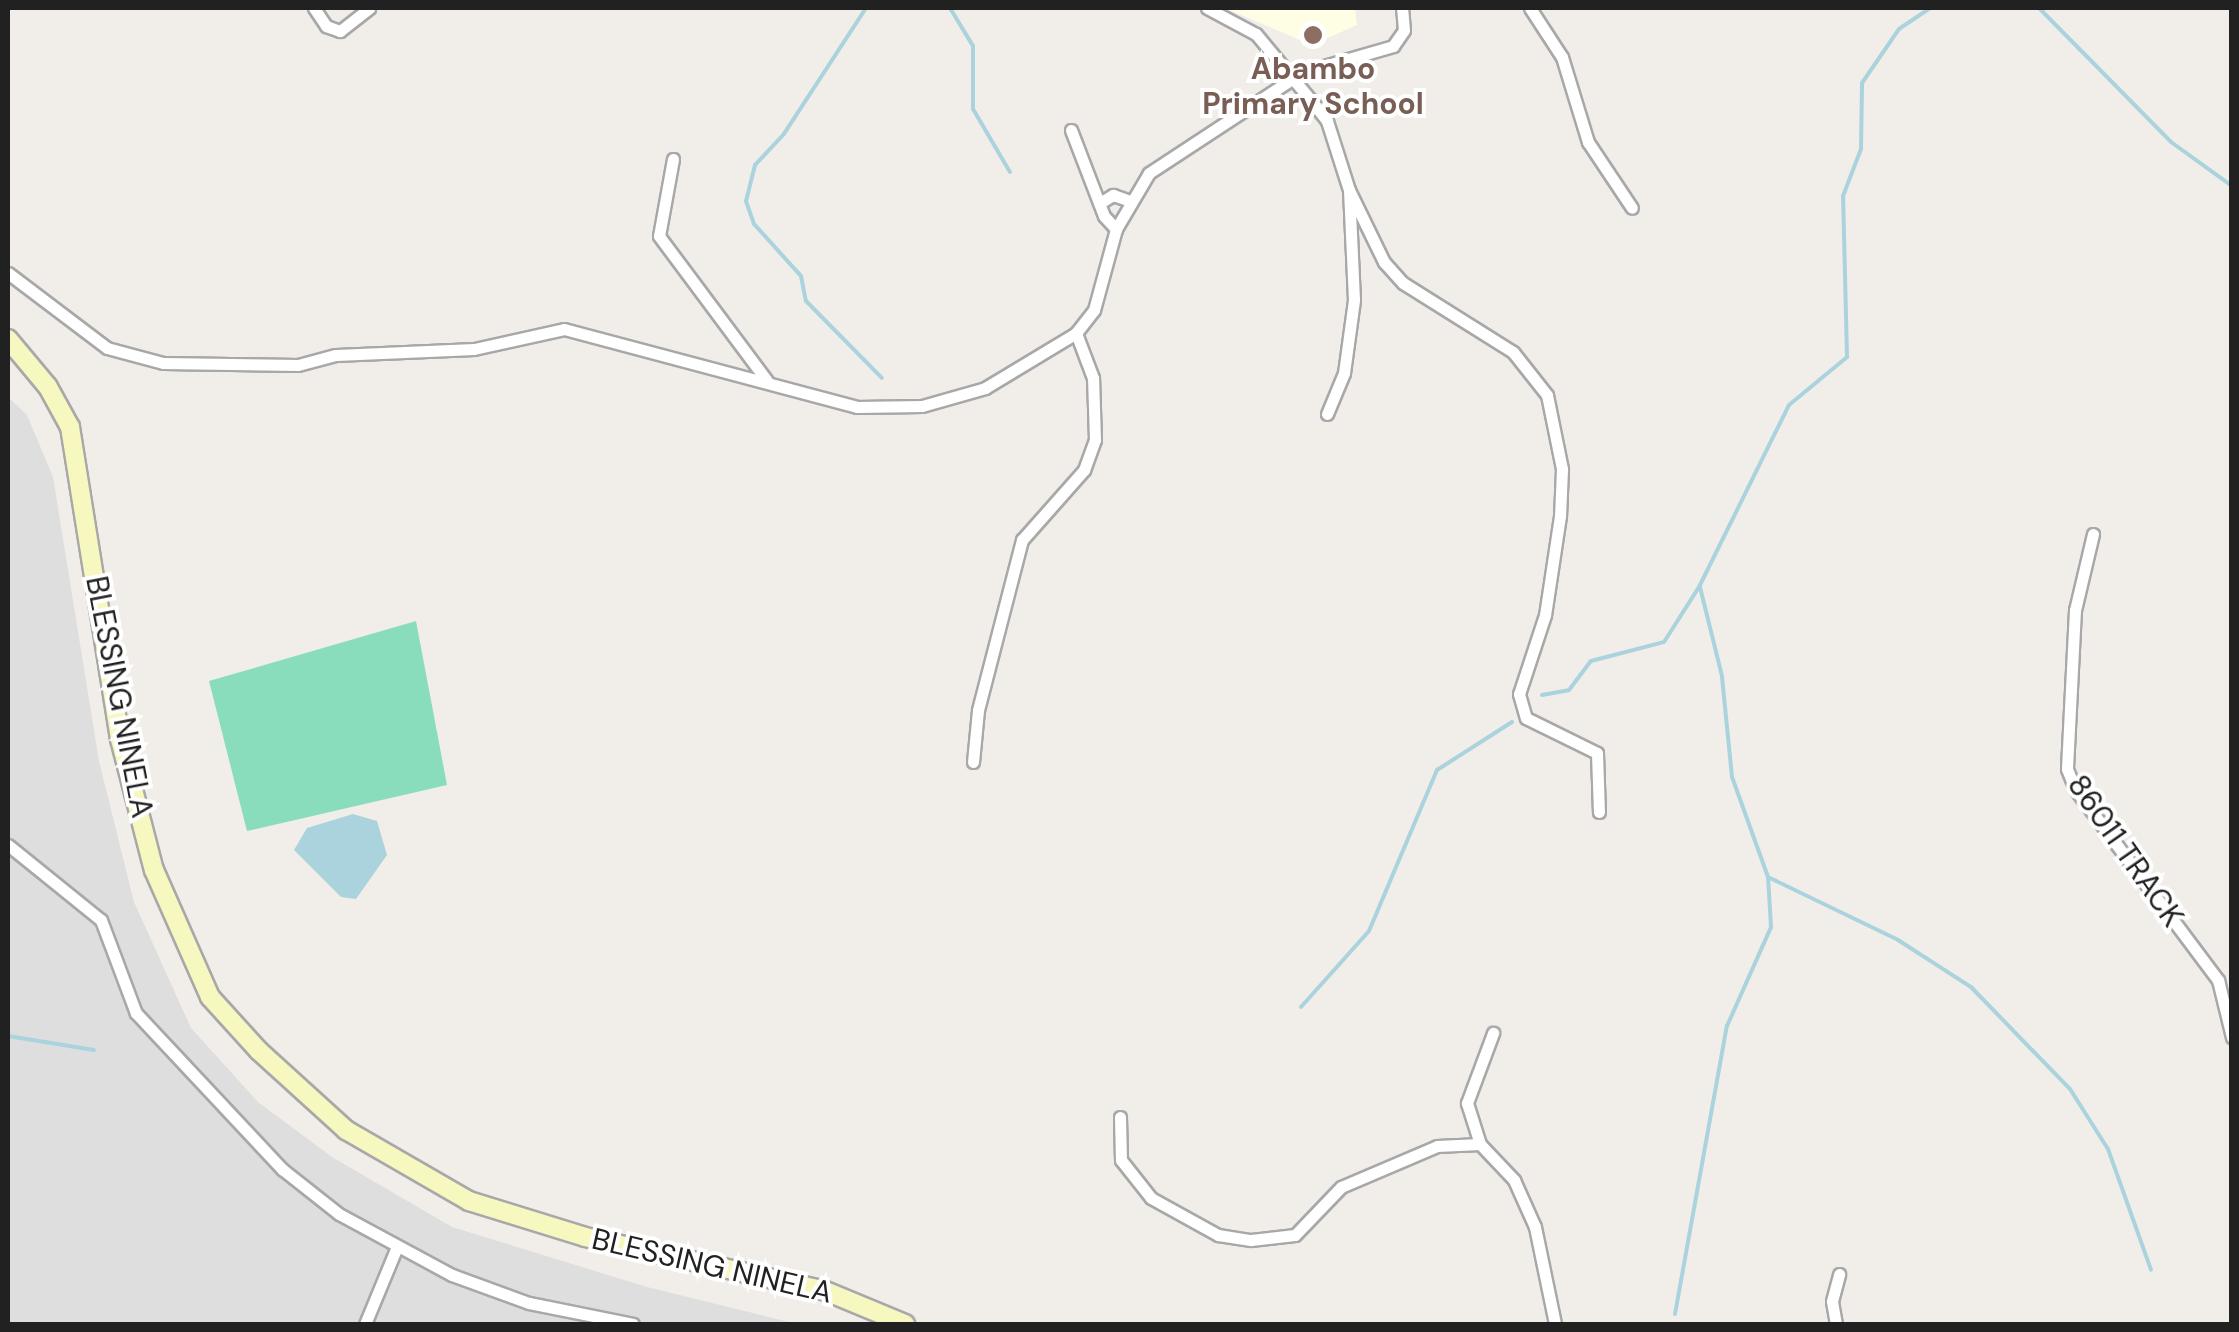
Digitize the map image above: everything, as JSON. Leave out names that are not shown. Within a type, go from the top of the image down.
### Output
[{"type":"street","points":[[314,8],[326,26],[340,31],[370,8]]},
{"type":"street","points":[[1207,8],[1256,34],[1327,121],[1349,190],[1384,262],[1404,283],[1512,352],[1547,396],[1562,469],[1548,595],[1520,680],[1521,708],[1536,725],[1597,754],[1599,812]]},
{"type":"street","points":[[8,273],[108,348],[163,363],[298,365],[336,356],[474,349],[564,329],[858,407],[922,406],[985,388],[1076,333],[1094,310],[1116,228],[1149,173],[1292,78],[1393,46],[1404,30],[1402,8]]},
{"type":"street","points":[[1530,8],[1562,57],[1588,142],[1632,208]]},
{"type":"street","points":[[1071,130],[1082,167],[1103,201],[1106,221],[1116,228]]},
{"type":"street","points":[[673,160],[659,236],[768,381]]},
{"type":"street","points":[[1327,414],[1344,373],[1356,274],[1349,190]]},
{"type":"street","points":[[1103,201],[1112,195],[1130,200]]},
{"type":"street","points":[[973,762],[978,710],[1022,540],[1084,470],[1096,440],[1093,378],[1076,333]]},
{"type":"street","name":"BLESSING NINELA","points":[[8,339],[48,387],[70,428],[120,740],[154,870],[210,996],[260,1051],[346,1130],[469,1202],[585,1237],[822,1290],[905,1324]]},
{"type":"street","name":"86011 TRACK","points":[[2093,534],[2075,610],[2067,770],[2074,789],[2228,992],[2232,1037]]},
{"type":"street","points":[[8,845],[101,920],[124,994],[192,1077],[282,1169],[396,1248],[529,1302],[633,1324]]},
{"type":"street","points":[[1493,1033],[1467,1104],[1480,1144],[1514,1180],[1535,1227],[1555,1324]]},
{"type":"street","points":[[1120,1117],[1121,1160],[1150,1198],[1218,1235],[1251,1240],[1294,1235],[1340,1187],[1438,1146],[1480,1144]]},
{"type":"street","points":[[365,1324],[396,1248]]},
{"type":"street","points":[[1836,1324],[1832,1301],[1839,1274]]},
{"type":"shaded area","name":"Abambo Primary School","points":[[1225,8],[1355,8],[1357,25],[1312,45]]},
{"type":"shaded area","points":[[8,397],[27,415],[53,477],[99,761],[134,902],[191,1028],[258,1102],[332,1157],[452,1227],[647,1287],[797,1324],[8,1324]]},
{"type":"green space","points":[[416,621],[447,785],[247,831],[209,681]]},
{"type":"water","points":[[353,814],[377,821],[387,855],[356,899],[341,897],[294,850],[307,828]]},
{"type":"waterway","points":[[866,8],[784,134],[755,165],[746,201],[754,224],[801,276],[806,301],[882,378]]},
{"type":"waterway","points":[[950,8],[973,46],[973,109],[1010,172]]},
{"type":"waterway","points":[[1542,695],[1569,690],[1591,661],[1664,642],[1699,587],[1789,405],[1847,357],[1843,196],[1861,149],[1862,83],[1899,29],[1930,8]]},
{"type":"waterway","points":[[2039,8],[2171,142],[2232,186]]},
{"type":"waterway","points":[[1675,1314],[1727,1026],[1771,927],[1768,877],[1732,777],[1722,676],[1700,587]]},
{"type":"waterway","points":[[1301,1007],[1369,931],[1437,770],[1512,722]]},
{"type":"waterway","points":[[1770,878],[1898,940],[1971,987],[2070,1089],[2108,1149],[2151,1270]]},
{"type":"waterway","points":[[8,1036],[94,1050]]},
{"type":"place","name":"Abambo Primary School","points":[[1313,35]]}]
